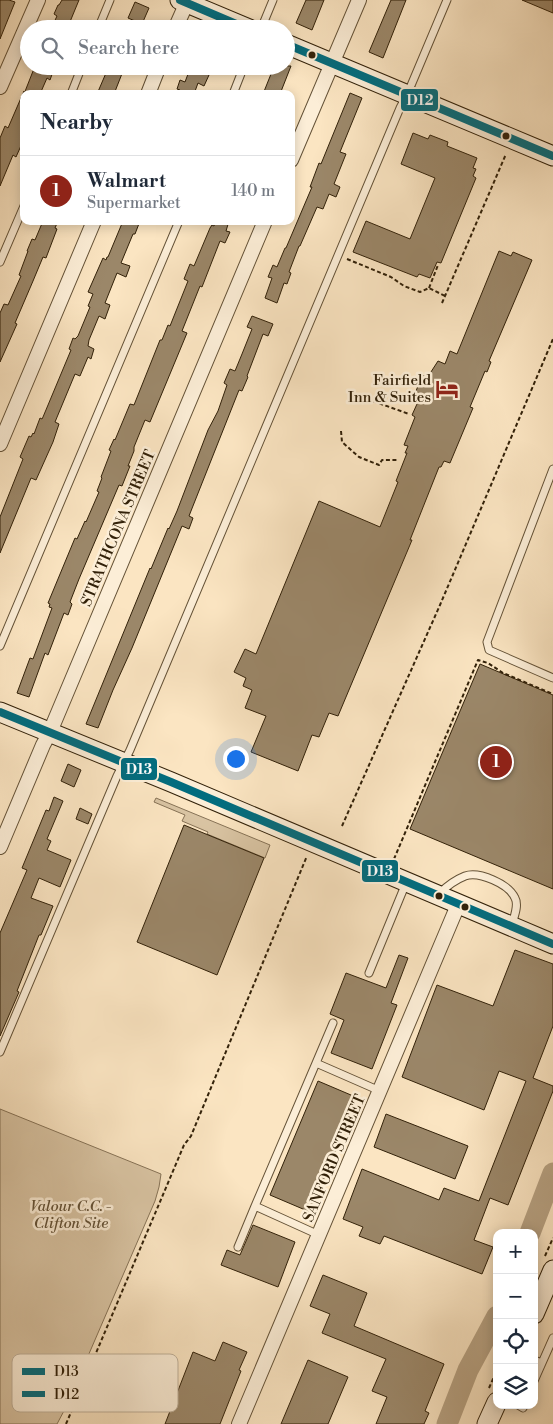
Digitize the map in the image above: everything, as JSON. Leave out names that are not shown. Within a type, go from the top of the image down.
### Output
[{"type":"main road","points":[[185,1],[228,20]]},
{"type":"main road","points":[[295,48],[553,156]]},
{"type":"main road","points":[[0,712],[553,944]]},
{"type":"main road","points":[[538,1305],[553,1270]]},
{"type":"main road","points":[[487,1424],[494,1409]]},
{"type":"street","points":[[29,20],[38,0]]},
{"type":"street","points":[[295,151],[359,0]]},
{"type":"street","points":[[178,20],[185,1]]},
{"type":"street","points":[[0,87],[20,41]]},
{"type":"street","points":[[150,90],[155,75]]},
{"type":"street","points":[[0,444],[92,225]]},
{"type":"street","name":"STRATHCONA STREET","points":[[0,847],[264,225]]},
{"type":"street","name":"SANFORD STREET","points":[[239,1424],[458,905]]},
{"type":"lane","points":[[102,20],[110,0]]},
{"type":"lane","points":[[265,20],[273,0]]},
{"type":"lane","points":[[0,1052],[447,0]]},
{"type":"lane","points":[[73,90],[78,75]]},
{"type":"lane","points":[[235,90],[240,75]]},
{"type":"lane","points":[[0,262],[20,215]]},
{"type":"lane","points":[[0,646],[177,225]]},
{"type":"lane","points":[[553,469],[486,642],[489,650],[553,678]]},
{"type":"lane","points":[[437,896],[451,883],[467,875],[482,876],[508,887],[516,899],[516,910],[511,927]]},
{"type":"lane","points":[[369,973],[406,883]]},
{"type":"lane","points":[[238,1248],[254,1206],[333,1023]]},
{"type":"lane","points":[[316,1063],[380,1091]]},
{"type":"lane","points":[[254,1206],[319,1235]]},
{"type":"lane","points":[[538,1372],[553,1338]]},
{"type":"lane","points":[[538,1362],[542,1364]]},
{"type":"path","points":[[442,304],[507,153]]},
{"type":"path","points":[[347,259],[391,277],[404,286],[420,292],[429,288],[438,264]]},
{"type":"path","points":[[429,288],[445,296]]},
{"type":"path","points":[[342,826],[440,605],[553,339]]},
{"type":"path","points":[[367,398],[408,414]]},
{"type":"path","points":[[341,431],[342,442],[359,457],[379,465],[382,460],[397,460]]},
{"type":"path","points":[[394,859],[478,660],[488,663],[503,673],[553,694]]},
{"type":"path","points":[[96,1354],[184,1145],[191,1136],[313,843]]},
{"type":"path","points":[[66,1424],[71,1412]]},
{"type":"green space","points":[[156,798],[270,845],[265,858],[207,834],[208,832],[182,821],[185,815],[154,802]]},
{"type":"green space","name":"Valour C.C. - Clifton Site","points":[[0,1109],[161,1174],[155,1201],[89,1354],[12,1354],[12,1412],[63,1412],[57,1424],[0,1424]]},
{"type":"building","points":[[0,0],[15,2],[0,39]]},
{"type":"building","points":[[62,0],[79,0],[71,20],[55,20],[57,16],[54,14]]},
{"type":"building","points":[[306,0],[324,0],[312,30],[296,23]]},
{"type":"building","points":[[391,0],[406,0],[383,58],[369,52]]},
{"type":"building","points":[[522,0],[553,0],[553,13]]},
{"type":"building","points":[[135,2],[149,8],[144,20],[128,18]]},
{"type":"building","points":[[31,75],[52,75],[50,80],[47,78],[42,90],[26,90]]},
{"type":"building","points":[[105,75],[121,75],[116,90],[99,90]]},
{"type":"building","points":[[188,75],[209,75],[204,86],[198,83],[195,90],[177,89],[180,80],[185,82]]},
{"type":"building","points":[[271,75],[287,75],[282,90],[265,90]]},
{"type":"building","points":[[350,93],[362,98],[340,152],[346,154],[334,184],[340,187],[336,197],[329,194],[323,209],[317,207],[299,246],[289,272],[291,273],[287,284],[284,283],[277,303],[265,298],[272,278],[268,277],[273,265],[277,267],[286,248],[312,187],[310,187],[319,163],[321,164]]},
{"type":"building","points":[[20,100],[20,148],[16,157],[13,155],[0,186],[0,138],[5,126],[8,128]]},
{"type":"building","points":[[413,133],[428,139],[430,135],[448,142],[447,146],[477,158],[473,168],[476,169],[473,176],[476,178],[441,263],[437,262],[430,278],[419,274],[417,277],[353,252],[366,221],[410,239],[435,178],[401,164]]},
{"type":"building","points":[[41,225],[56,225],[55,228],[57,229],[46,258],[43,257],[0,362],[0,313],[4,304],[8,305],[21,276],[19,275],[27,251],[32,239],[35,240]]},
{"type":"building","points":[[121,225],[138,225],[121,263],[130,266],[126,277],[117,273],[105,303],[110,305],[105,319],[99,316],[89,340],[88,346],[94,349],[91,359],[88,357],[80,376],[75,374],[55,422],[59,424],[53,442],[36,480],[31,478],[0,553],[0,517],[23,459],[20,457],[29,436],[31,437],[34,434],[40,418],[42,419],[43,417],[71,350],[69,349],[73,338],[75,339],[78,336],[90,307],[88,306],[93,294],[88,292],[103,258],[106,260]]},
{"type":"building","points":[[212,225],[228,225],[226,231],[230,232],[225,243],[220,241],[202,287],[200,286],[182,331],[187,333],[150,422],[145,420],[134,447],[128,466],[130,466],[122,486],[119,485],[79,579],[70,602],[72,604],[68,615],[64,613],[48,655],[45,653],[29,697],[17,693],[30,658],[33,659],[52,608],[49,607],[50,604],[48,603],[75,538],[77,539],[86,522],[99,492],[97,491],[101,477],[111,451],[109,450],[130,404],[134,405],[160,340],[162,340],[168,325],[170,326],[188,281],[184,279],[190,264],[194,266],[210,228]]},
{"type":"building","points":[[499,251],[511,256],[513,252],[532,260],[489,361],[491,362],[487,372],[485,371],[470,407],[473,408],[450,463],[444,461],[441,467],[439,467],[410,540],[412,540],[338,716],[329,713],[319,737],[312,735],[298,771],[251,752],[266,716],[245,708],[252,690],[243,686],[246,678],[234,672],[245,649],[256,654],[319,501],[380,527],[407,453],[405,453],[408,446],[404,445],[415,417],[412,415],[417,404],[412,402],[422,375],[426,377],[429,375],[438,361],[445,364],[450,351],[457,354]]},
{"type":"building","points":[[252,316],[273,324],[268,336],[263,334],[248,377],[242,391],[239,390],[189,516],[193,518],[189,529],[182,526],[98,728],[86,724],[150,568],[177,511],[208,430],[218,411],[227,385],[224,383],[230,369],[235,371],[242,354],[252,329],[247,327]]},
{"type":"building","points":[[480,664],[553,695],[553,889],[410,829]]},
{"type":"building","points":[[68,764],[81,770],[74,787],[61,781]]},
{"type":"building","points":[[54,797],[63,801],[47,839],[51,841],[47,850],[71,860],[60,887],[39,878],[31,898],[53,906],[41,935],[39,935],[17,991],[19,992],[0,1036],[0,933],[27,870],[22,868],[46,810],[49,811]]},
{"type":"building","points":[[80,808],[92,814],[88,824],[76,819]]},
{"type":"building","points":[[184,825],[264,858],[217,975],[137,942]]},
{"type":"building","points":[[515,950],[553,964],[553,1026],[533,1078],[553,1086],[553,1091],[508,1205],[490,1198],[474,1240],[493,1247],[482,1274],[384,1236],[380,1244],[359,1236],[363,1227],[343,1219],[362,1169],[439,1200],[444,1188],[479,1201],[526,1081],[499,1071],[484,1110],[402,1077],[437,985],[493,1006]]},
{"type":"building","points":[[399,955],[408,958],[391,1003],[397,1005],[372,1069],[331,1053],[344,1020],[330,1014],[346,973],[386,988]]},
{"type":"building","points":[[318,1081],[358,1098],[310,1212],[270,1195]]},
{"type":"building","points":[[386,1114],[468,1146],[455,1179],[374,1147]]},
{"type":"building","points":[[253,1225],[295,1242],[278,1287],[221,1265],[227,1250],[240,1255]]},
{"type":"building","points":[[323,1275],[367,1293],[354,1326],[444,1364],[425,1411],[429,1413],[424,1424],[376,1424],[387,1397],[372,1391],[386,1359],[322,1333],[330,1314],[310,1306]]},
{"type":"building","points":[[223,1342],[247,1352],[220,1424],[165,1424],[170,1412],[178,1412],[178,1391],[193,1352],[215,1361]]},
{"type":"building","points":[[308,1360],[348,1377],[328,1424],[281,1424]]},
{"type":"waterway","points":[[532,1229],[553,1173]]},
{"type":"waterway","points":[[447,1424],[468,1370],[495,1319]]},
{"type":"transit line","name":"D12","points":[[180,0],[227,20]]},
{"type":"transit line","name":"D12","points":[[295,48],[553,156]]},
{"type":"transit line","name":"D13","points":[[0,712],[171,782],[553,944]]},
{"type":"place","name":"Fairfield Inn & Suites","points":[[447,389]]},
{"type":"place","name":"Walmart","points":[[496,762]]}]
